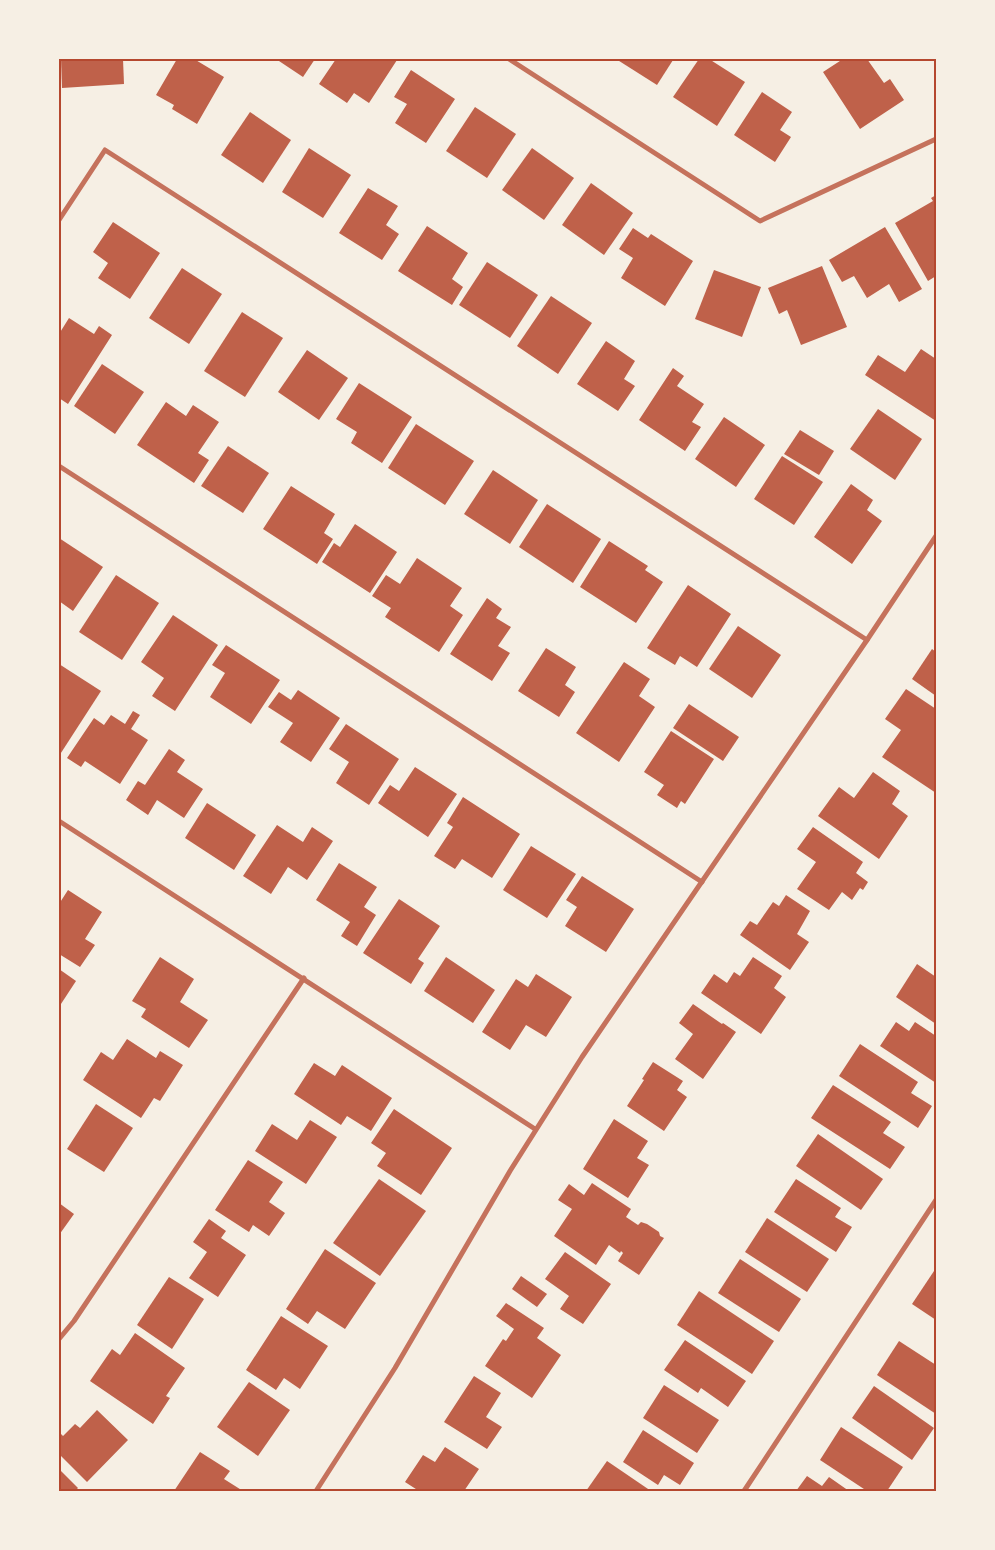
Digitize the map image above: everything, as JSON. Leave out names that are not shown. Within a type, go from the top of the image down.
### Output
[{"type":"street","points":[[509,59],[760,221],[936,139]]},
{"type":"street","points":[[59,220],[105,150],[867,640]]},
{"type":"street","points":[[59,466],[702,882]]},
{"type":"street","points":[[316,1491],[395,1368],[535,1129],[936,536]]},
{"type":"street","points":[[59,821],[535,1129]]},
{"type":"street","points":[[59,1339],[74,1321],[304,978]]},
{"type":"street","points":[[744,1491],[936,1200]]},
{"type":"building","points":[[61,59],[123,59],[124,84],[62,88]]},
{"type":"building","points":[[177,59],[194,59],[224,77],[197,124],[172,109],[174,105],[156,95]]},
{"type":"building","points":[[276,59],[315,59],[303,77]]},
{"type":"building","points":[[336,59],[397,60],[369,103],[354,93],[347,103],[319,84]]},
{"type":"building","points":[[616,59],[672,59],[673,60],[657,85]]},
{"type":"building","points":[[699,59],[709,59],[745,82],[717,126],[673,97]]},
{"type":"building","points":[[843,59],[867,59],[884,83],[890,79],[904,100],[860,129],[823,72]]},
{"type":"building","points":[[411,70],[455,99],[426,143],[395,123],[407,104],[394,97]]},
{"type":"building","points":[[762,92],[792,112],[780,130],[791,137],[775,162],[734,135]]},
{"type":"building","points":[[475,107],[516,134],[487,178],[446,151]]},
{"type":"building","points":[[250,112],[291,140],[263,183],[221,155]]},
{"type":"building","points":[[309,148],[351,175],[323,218],[282,192]]},
{"type":"building","points":[[532,148],[574,178],[544,220],[502,190]]},
{"type":"building","points":[[591,183],[633,213],[604,255],[562,225]]},
{"type":"building","points":[[368,188],[398,206],[386,225],[399,234],[382,260],[339,233]]},
{"type":"building","points":[[936,195],[936,276],[928,281],[895,223],[933,201],[931,198]]},
{"type":"building","points":[[113,222],[160,253],[130,299],[98,278],[108,263],[93,252]]},
{"type":"building","points":[[427,226],[468,253],[452,279],[463,287],[452,305],[398,271]]},
{"type":"building","points":[[885,227],[922,289],[899,302],[889,284],[867,298],[854,276],[842,282],[829,260]]},
{"type":"building","points":[[633,228],[648,238],[651,234],[693,261],[665,306],[621,278],[633,258],[619,249]]},
{"type":"building","points":[[487,262],[538,295],[510,338],[459,305]]},
{"type":"building","points":[[822,266],[847,327],[801,345],[787,310],[779,314],[768,288]]},
{"type":"building","points":[[182,268],[222,294],[189,344],[149,318]]},
{"type":"building","points":[[714,270],[761,287],[742,337],[695,319]]},
{"type":"building","points":[[551,296],[592,323],[558,374],[517,346]]},
{"type":"building","points":[[242,312],[283,338],[245,397],[204,371]]},
{"type":"building","points":[[69,318],[94,334],[99,326],[112,335],[68,404],[59,398],[59,334]]},
{"type":"building","points":[[606,341],[635,361],[624,379],[635,386],[618,411],[577,384]]},
{"type":"building","points":[[921,349],[936,359],[936,421],[865,375],[878,355],[905,372]]},
{"type":"building","points":[[307,350],[348,378],[319,420],[278,392]]},
{"type":"building","points":[[102,364],[144,392],[115,434],[74,406]]},
{"type":"building","points":[[673,368],[684,376],[677,386],[704,404],[692,422],[701,427],[685,451],[639,420]]},
{"type":"building","points":[[359,383],[412,417],[382,463],[351,443],[357,432],[336,419]]},
{"type":"building","points":[[166,402],[186,416],[193,405],[219,422],[198,453],[209,460],[194,483],[137,445]]},
{"type":"building","points":[[878,409],[922,439],[895,480],[850,449]]},
{"type":"building","points":[[724,417],[765,445],[736,487],[695,459]]},
{"type":"building","points":[[416,424],[474,461],[445,505],[388,468]]},
{"type":"building","points":[[800,430],[834,451],[819,475],[784,454]]},
{"type":"building","points":[[228,446],[269,473],[243,513],[201,486]]},
{"type":"building","points":[[782,456],[823,482],[794,525],[754,499]]},
{"type":"building","points":[[493,470],[538,500],[510,544],[464,514]]},
{"type":"building","points":[[851,484],[873,500],[867,510],[882,521],[852,564],[814,537]]},
{"type":"building","points":[[291,486],[335,514],[324,533],[333,539],[317,564],[263,529]]},
{"type":"building","points":[[547,504],[601,539],[573,583],[519,547]]},
{"type":"building","points":[[355,524],[397,552],[370,593],[322,562],[334,543],[340,547]]},
{"type":"building","points":[[59,538],[103,567],[73,611],[59,601]]},
{"type":"building","points":[[609,541],[648,566],[645,570],[663,582],[636,623],[580,587]]},
{"type":"building","points":[[417,558],[462,588],[450,606],[463,615],[439,652],[385,617],[391,608],[372,596],[386,575],[400,584]]},
{"type":"building","points":[[116,575],[159,603],[122,660],[79,632]]},
{"type":"building","points":[[688,585],[731,614],[697,667],[680,656],[675,665],[647,648]]},
{"type":"building","points":[[487,598],[502,609],[496,618],[511,627],[498,646],[510,653],[492,681],[450,654]]},
{"type":"building","points":[[173,615],[218,645],[175,711],[152,696],[164,678],[141,662]]},
{"type":"building","points":[[738,626],[781,655],[752,698],[709,669]]},
{"type":"building","points":[[226,645],[280,680],[251,724],[210,697],[225,673],[212,665]]},
{"type":"building","points":[[546,648],[576,667],[565,685],[575,692],[559,717],[518,691]]},
{"type":"building","points":[[932,649],[936,652],[936,696],[912,679]]},
{"type":"building","points":[[624,662],[650,679],[639,696],[655,707],[619,762],[576,733]]},
{"type":"building","points":[[59,664],[101,691],[59,756]]},
{"type":"building","points":[[906,689],[936,709],[936,793],[882,757],[901,730],[885,719]]},
{"type":"building","points":[[298,690],[340,718],[311,762],[280,742],[293,723],[268,707],[279,692],[291,700]]},
{"type":"building","points":[[689,704],[739,737],[723,761],[673,728]]},
{"type":"building","points":[[133,711],[140,715],[131,729],[148,740],[120,784],[85,761],[81,767],[67,758],[94,718],[104,725],[111,715],[125,724]]},
{"type":"building","points":[[346,724],[399,759],[369,805],[336,783],[349,762],[329,749]]},
{"type":"building","points":[[671,731],[714,759],[685,804],[681,801],[677,808],[657,795],[664,785],[644,772]]},
{"type":"building","points":[[169,749],[185,760],[177,772],[203,789],[184,818],[157,800],[148,815],[126,800],[138,781],[145,785]]},
{"type":"building","points":[[415,767],[457,794],[428,837],[378,803],[390,785],[399,791]]},
{"type":"building","points":[[873,772],[900,791],[892,804],[908,816],[879,859],[818,816],[839,787],[854,798]]},
{"type":"building","points":[[463,797],[520,834],[492,878],[462,859],[455,869],[434,856],[453,827],[447,823]]},
{"type":"building","points":[[207,803],[256,835],[234,870],[185,838]]},
{"type":"building","points":[[277,825],[303,842],[312,827],[333,841],[307,880],[288,867],[271,894],[243,876]]},
{"type":"building","points":[[813,827],[863,862],[856,873],[868,882],[863,890],[860,888],[852,900],[842,892],[829,910],[797,889],[816,862],[797,849]]},
{"type":"building","points":[[531,846],[576,874],[547,918],[503,890]]},
{"type":"building","points":[[339,863],[377,887],[364,907],[376,915],[357,946],[341,936],[350,922],[316,900]]},
{"type":"building","points":[[582,876],[634,909],[606,952],[565,926],[577,907],[566,900]]},
{"type":"building","points":[[68,890],[102,912],[85,939],[95,945],[80,967],[59,954],[59,904]]},
{"type":"building","points":[[786,895],[810,911],[797,934],[809,942],[790,970],[740,935],[750,921],[757,925],[773,902],[779,906]]},
{"type":"building","points":[[399,899],[440,926],[418,959],[424,963],[411,984],[363,953]]},
{"type":"building","points":[[160,957],[194,979],[180,1002],[208,1020],[189,1048],[141,1017],[146,1009],[132,1001]]},
{"type":"building","points":[[446,957],[495,990],[473,1023],[424,991]]},
{"type":"building","points":[[753,957],[782,976],[774,988],[786,997],[761,1034],[701,993],[714,974],[727,983],[734,972],[740,976]]},
{"type":"building","points":[[917,964],[936,977],[936,1024],[896,997]]},
{"type":"building","points":[[59,969],[76,981],[59,1007]]},
{"type":"building","points":[[536,974],[572,997],[546,1037],[526,1025],[510,1050],[482,1032],[516,979],[528,987]]},
{"type":"building","points":[[693,1004],[736,1032],[703,1079],[675,1059],[693,1034],[679,1023]]},
{"type":"building","points":[[896,1022],[909,1031],[915,1022],[936,1036],[936,1083],[880,1046]]},
{"type":"building","points":[[127,1039],[156,1058],[160,1051],[183,1065],[160,1101],[154,1098],[141,1118],[83,1080],[101,1052],[113,1060]]},
{"type":"building","points":[[860,1044],[918,1082],[911,1093],[932,1106],[918,1128],[839,1076]]},
{"type":"building","points":[[653,1062],[683,1081],[677,1090],[687,1097],[664,1131],[627,1106]]},
{"type":"building","points":[[314,1063],[335,1076],[342,1065],[392,1098],[371,1131],[347,1116],[341,1125],[294,1094]]},
{"type":"building","points":[[833,1085],[891,1122],[883,1133],[905,1147],[890,1169],[811,1118]]},
{"type":"building","points":[[96,1104],[133,1128],[104,1172],[67,1149]]},
{"type":"building","points":[[394,1109],[452,1148],[421,1195],[377,1166],[386,1153],[371,1143]]},
{"type":"building","points":[[614,1119],[648,1141],[637,1158],[649,1165],[628,1198],[583,1169]]},
{"type":"building","points":[[310,1120],[337,1137],[306,1184],[255,1151],[272,1124],[297,1140]]},
{"type":"building","points":[[818,1134],[883,1179],[861,1210],[796,1166]]},
{"type":"building","points":[[248,1160],[283,1182],[269,1202],[285,1213],[269,1236],[253,1225],[249,1232],[215,1210]]},
{"type":"building","points":[[379,1179],[426,1211],[380,1276],[333,1243]]},
{"type":"building","points":[[796,1179],[841,1208],[835,1217],[852,1227],[836,1252],[774,1212]]},
{"type":"building","points":[[592,1183],[631,1209],[626,1217],[638,1225],[641,1222],[647,1224],[664,1238],[639,1275],[618,1261],[623,1253],[609,1245],[596,1265],[554,1236],[572,1209],[558,1200],[569,1184],[584,1195]]},
{"type":"building","points":[[59,1203],[74,1214],[59,1235]]},
{"type":"building","points":[[767,1218],[829,1259],[807,1292],[745,1252]]},
{"type":"building","points":[[209,1219],[226,1231],[221,1238],[246,1255],[218,1297],[189,1278],[207,1252],[193,1242]]},
{"type":"building","points":[[325,1249],[376,1283],[345,1329],[317,1311],[308,1324],[286,1309]]},
{"type":"building","points":[[565,1252],[611,1284],[583,1324],[560,1309],[569,1296],[545,1279]]},
{"type":"building","points":[[740,1259],[801,1299],[779,1332],[718,1293]]},
{"type":"building","points":[[936,1268],[936,1320],[912,1304]]},
{"type":"building","points":[[521,1276],[547,1294],[537,1307],[512,1289]]},
{"type":"building","points":[[169,1277],[204,1299],[172,1349],[137,1325]]},
{"type":"building","points":[[699,1291],[774,1341],[752,1374],[677,1325]]},
{"type":"building","points":[[506,1303],[544,1328],[537,1338],[561,1355],[532,1398],[485,1366],[503,1339],[506,1341],[514,1329],[496,1316]]},
{"type":"building","points":[[281,1316],[328,1346],[300,1389],[284,1378],[276,1390],[246,1370]]},
{"type":"building","points":[[135,1333],[185,1368],[166,1396],[170,1398],[153,1424],[90,1381],[112,1349],[120,1355]]},
{"type":"building","points":[[685,1340],[746,1381],[728,1407],[701,1388],[698,1393],[664,1370]]},
{"type":"building","points":[[899,1341],[936,1365],[936,1414],[877,1375]]},
{"type":"building","points":[[474,1376],[501,1393],[486,1417],[502,1427],[487,1449],[444,1422]]},
{"type":"building","points":[[249,1382],[290,1410],[258,1456],[217,1427]]},
{"type":"building","points":[[664,1385],[719,1420],[697,1453],[643,1418]]},
{"type":"building","points":[[874,1386],[934,1428],[912,1460],[852,1418]]},
{"type":"building","points":[[97,1410],[128,1440],[87,1482],[59,1454],[59,1432],[63,1436],[75,1424],[80,1428]]},
{"type":"building","points":[[841,1427],[903,1467],[887,1491],[867,1491],[820,1460]]},
{"type":"building","points":[[643,1430],[694,1463],[680,1485],[664,1475],[658,1485],[623,1462]]},
{"type":"building","points":[[445,1447],[479,1469],[464,1491],[419,1491],[405,1482],[423,1455],[435,1462]]},
{"type":"building","points":[[200,1452],[230,1471],[224,1479],[243,1491],[174,1491]]},
{"type":"building","points":[[607,1461],[651,1491],[586,1491]]},
{"type":"building","points":[[59,1469],[78,1488],[75,1491],[59,1491]]},
{"type":"building","points":[[807,1476],[822,1486],[829,1477],[849,1491],[796,1491]]}]
